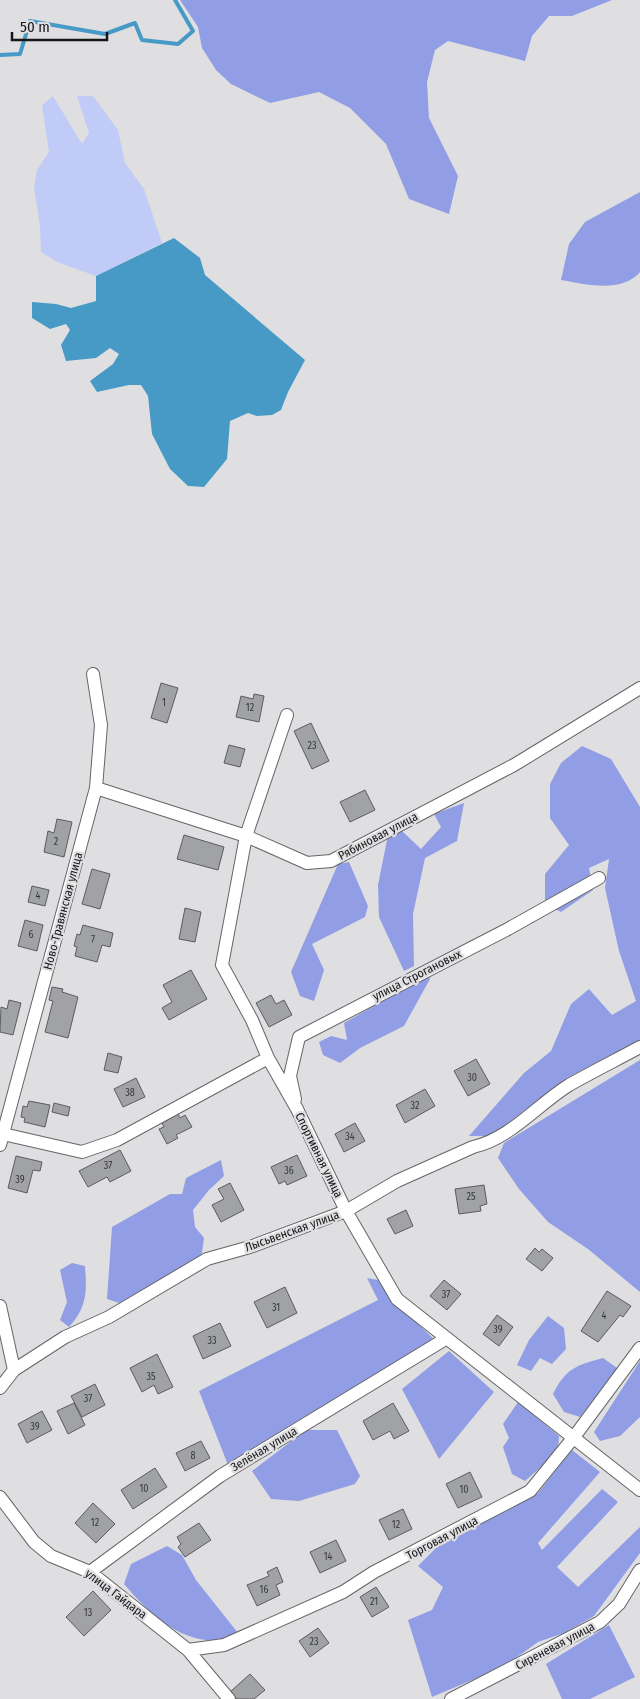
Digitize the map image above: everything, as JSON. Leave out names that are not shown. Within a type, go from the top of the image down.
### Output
[{"type":"street","name":"Ново-Травянская улица","points":[[1,1140],[96,788],[101,725],[93,674]]},
{"type":"street","name":"Рябиновая улица","points":[[96,788],[246,836],[307,863],[331,861],[514,765],[640,688]]},
{"type":"street","name":"Спортивная улица","points":[[287,715],[246,836],[222,965],[252,1020],[268,1058],[297,1109],[346,1212],[397,1299],[640,1490]]},
{"type":"street","name":"улица Строгановых","points":[[297,1109],[290,1076],[299,1037],[508,929],[599,878]]},
{"type":"street","name":"Лысьвенская улица","points":[[0,1388],[14,1370],[66,1338],[109,1317],[207,1260],[250,1247],[346,1212],[397,1181],[501,1136],[568,1086],[640,1048]]},
{"type":"street","points":[[1,1140],[82,1152],[116,1140],[268,1058]]},
{"type":"street","points":[[0,1306],[14,1370]]},
{"type":"street","name":"Зелёная улица","points":[[90,1572],[220,1476],[447,1338]]},
{"type":"street","name":"Торговая улица","points":[[188,1650],[224,1645],[343,1592],[374,1572],[530,1492],[574,1437],[640,1348]]},
{"type":"street","name":"улица Гайдара","points":[[0,1496],[34,1542],[51,1556],[90,1572],[188,1650],[229,1699]]},
{"type":"street","name":"Сиреневая улица","points":[[452,1699],[600,1622],[619,1604],[640,1570]]},
{"type":"shaded area","points":[[180,0],[612,0],[572,16],[549,16],[532,36],[525,61],[448,41],[435,50],[427,82],[429,118],[458,176],[449,214],[409,199],[386,144],[350,108],[319,92],[270,103],[231,84],[216,70],[202,48],[198,27]]},
{"type":"shaded area","points":[[53,96],[82,144],[89,133],[77,96],[93,96],[118,130],[125,163],[144,189],[162,243],[96,276],[57,262],[41,252],[40,226],[34,188],[37,170],[49,152],[42,105]]},
{"type":"shaded area","points":[[640,192],[640,272],[632,279],[613,285],[602,286],[561,280],[569,244],[585,222]]},
{"type":"shaded area","points":[[174,238],[200,258],[205,275],[305,360],[281,410],[272,415],[257,416],[248,413],[230,421],[227,459],[204,487],[188,486],[170,469],[152,434],[148,396],[141,385],[129,385],[97,392],[90,381],[113,364],[119,354],[110,348],[96,358],[66,361],[61,345],[70,330],[66,324],[50,329],[32,318],[32,302],[56,304],[71,308],[96,301],[96,276]]},
{"type":"shaded area","points":[[582,746],[611,759],[640,807],[640,1040],[567,1078],[491,1136],[469,1136],[524,1073],[551,1051],[571,1004],[589,989],[612,1015],[636,1001],[619,951],[605,888],[609,859],[589,868],[593,890],[561,912],[545,904],[545,874],[569,845],[550,818],[550,784],[561,763]]},
{"type":"shaded area","points":[[464,803],[457,841],[425,858],[413,914],[414,966],[404,971],[379,917],[378,885],[388,835],[402,831],[421,849],[441,827],[434,814]]},
{"type":"shaded area","points":[[349,862],[368,906],[365,917],[312,944],[324,970],[314,1001],[300,996],[291,972],[338,864]]},
{"type":"shaded area","points":[[429,975],[430,979],[404,1026],[360,1048],[340,1063],[323,1055],[319,1042],[331,1036],[347,1040],[344,1023]]},
{"type":"shaded area","points":[[640,1060],[640,1292],[588,1249],[548,1222],[519,1189],[498,1158],[504,1143]]},
{"type":"shaded area","points":[[221,1160],[224,1176],[209,1190],[193,1210],[195,1227],[204,1238],[201,1259],[119,1303],[107,1299],[112,1227],[170,1194],[182,1194],[186,1178]]},
{"type":"shaded area","points":[[72,1263],[85,1266],[86,1291],[79,1313],[69,1327],[60,1320],[67,1302],[60,1270]]},
{"type":"shaded area","points":[[367,1278],[378,1280],[389,1297],[436,1341],[304,1417],[228,1465],[199,1391],[378,1300]]},
{"type":"shaded area","points":[[548,1316],[564,1328],[566,1349],[552,1364],[540,1358],[531,1371],[517,1365],[529,1340]]},
{"type":"shaded area","points":[[449,1351],[494,1392],[439,1459],[402,1389]]},
{"type":"shaded area","points":[[603,1358],[617,1368],[580,1417],[564,1412],[553,1394],[563,1378],[579,1366]]},
{"type":"shaded area","points":[[640,1361],[640,1417],[620,1436],[600,1441],[594,1432]]},
{"type":"shaded area","points":[[518,1402],[559,1436],[558,1452],[525,1481],[512,1474],[503,1447],[509,1438],[503,1424]]},
{"type":"shaded area","points":[[306,1430],[337,1430],[360,1476],[355,1484],[299,1501],[271,1499],[252,1471]]},
{"type":"shaded area","points":[[572,1450],[600,1472],[538,1543],[542,1550],[602,1489],[618,1502],[557,1567],[578,1587],[640,1527],[640,1553],[594,1616],[564,1633],[538,1642],[503,1667],[432,1697],[408,1620],[432,1610],[443,1587],[418,1566],[437,1547],[538,1493]]},
{"type":"shaded area","points":[[167,1546],[182,1555],[196,1580],[238,1633],[219,1640],[191,1637],[166,1624],[154,1615],[124,1584],[131,1564]]},
{"type":"shaded area","points":[[609,1625],[635,1677],[590,1699],[562,1699],[546,1664]]},
{"type":"building","points":[[161,683],[178,688],[167,723],[151,718]]},
{"type":"building","points":[[254,694],[264,696],[259,722],[236,717],[241,696],[253,699]]},
{"type":"building","points":[[311,723],[329,761],[312,769],[294,731]]},
{"type":"building","points":[[229,745],[245,749],[240,767],[224,763]]},
{"type":"building","points":[[365,790],[375,810],[350,822],[340,802]]},
{"type":"building","points":[[57,819],[72,822],[64,857],[44,852],[48,831],[54,833]]},
{"type":"building","points":[[184,835],[224,847],[218,870],[177,859]]},
{"type":"building","points":[[92,869],[110,874],[100,909],[82,904]]},
{"type":"building","points":[[32,886],[49,890],[45,906],[28,902]]},
{"type":"building","points":[[185,908],[201,912],[195,942],[179,939]]},
{"type":"building","points":[[25,920],[43,925],[37,951],[18,946]]},
{"type":"building","points":[[83,925],[113,933],[110,947],[102,945],[97,962],[75,956],[77,947],[74,946],[77,934],[80,935]]},
{"type":"building","points":[[191,970],[207,999],[169,1020],[162,1008],[172,1002],[163,985]]},
{"type":"building","points":[[52,987],[63,989],[62,992],[78,997],[68,1038],[45,1032],[53,1001],[49,1000]]},
{"type":"building","points":[[271,995],[276,1004],[284,1000],[292,1015],[269,1027],[256,1003]]},
{"type":"building","points":[[9,1000],[21,1003],[13,1035],[0,1032],[1,1007],[7,1009]]},
{"type":"building","points":[[108,1053],[122,1057],[118,1073],[104,1070]]},
{"type":"building","points":[[476,1059],[490,1084],[468,1096],[454,1071]]},
{"type":"building","points":[[136,1078],[145,1097],[123,1107],[114,1089]]},
{"type":"building","points":[[425,1089],[435,1106],[405,1123],[396,1105]]},
{"type":"building","points":[[29,1101],[50,1105],[45,1127],[24,1122],[25,1118],[21,1117],[23,1106],[27,1107]]},
{"type":"building","points":[[54,1103],[70,1107],[68,1116],[52,1112]]},
{"type":"building","points":[[178,1114],[180,1118],[185,1115],[192,1127],[176,1135],[178,1138],[167,1144],[159,1129],[164,1127],[162,1123]]},
{"type":"building","points":[[355,1123],[365,1141],[344,1152],[335,1134]]},
{"type":"building","points":[[120,1150],[131,1171],[110,1182],[107,1177],[88,1187],[79,1171]]},
{"type":"building","points":[[297,1155],[307,1176],[287,1185],[285,1181],[279,1184],[271,1167]]},
{"type":"building","points":[[16,1156],[42,1162],[40,1171],[33,1170],[27,1193],[8,1188]]},
{"type":"building","points":[[230,1183],[244,1210],[221,1222],[212,1205],[224,1199],[218,1189]]},
{"type":"building","points":[[484,1185],[487,1204],[480,1206],[481,1211],[459,1214],[455,1189]]},
{"type":"building","points":[[406,1210],[413,1226],[395,1234],[387,1219]]},
{"type":"building","points":[[535,1248],[539,1252],[542,1249],[553,1258],[542,1271],[526,1259]]},
{"type":"building","points":[[444,1280],[461,1294],[447,1310],[430,1296]]},
{"type":"building","points":[[285,1287],[297,1313],[267,1328],[254,1302]]},
{"type":"building","points":[[607,1291],[631,1306],[623,1317],[620,1315],[598,1342],[581,1331]]},
{"type":"building","points":[[497,1315],[513,1327],[499,1346],[483,1334]]},
{"type":"building","points":[[220,1323],[231,1346],[203,1359],[193,1336]]},
{"type":"building","points":[[157,1354],[173,1387],[158,1394],[154,1385],[142,1392],[130,1368]]},
{"type":"building","points":[[95,1384],[105,1405],[82,1417],[71,1396]]},
{"type":"building","points":[[74,1403],[85,1425],[68,1434],[57,1411]]},
{"type":"building","points":[[393,1403],[409,1431],[394,1439],[390,1431],[373,1440],[363,1421]]},
{"type":"building","points":[[42,1411],[52,1430],[27,1443],[18,1424]]},
{"type":"building","points":[[201,1441],[210,1458],[185,1471],[176,1453]]},
{"type":"building","points":[[155,1468],[167,1487],[133,1509],[121,1490]]},
{"type":"building","points":[[470,1472],[482,1497],[458,1508],[446,1484]]},
{"type":"building","points":[[93,1503],[115,1524],[96,1543],[75,1523]]},
{"type":"building","points":[[403,1509],[412,1529],[389,1540],[379,1520]]},
{"type":"building","points":[[199,1523],[211,1540],[185,1557],[178,1547],[181,1544],[177,1537]]},
{"type":"building","points":[[336,1540],[346,1561],[320,1573],[310,1552]]},
{"type":"building","points":[[277,1567],[283,1582],[276,1585],[280,1595],[257,1606],[247,1585],[269,1576],[267,1572]]},
{"type":"building","points":[[376,1587],[389,1607],[372,1617],[360,1597]]},
{"type":"building","points":[[93,1591],[111,1610],[84,1636],[66,1617]]},
{"type":"building","points":[[318,1628],[329,1643],[310,1657],[299,1641]]},
{"type":"building","points":[[250,1674],[265,1690],[254,1699],[237,1699],[230,1692]]},
{"type":"waterway","points":[[0,55],[20,54],[30,21],[105,34],[135,23],[142,40],[178,44],[193,31],[175,0]]}]
